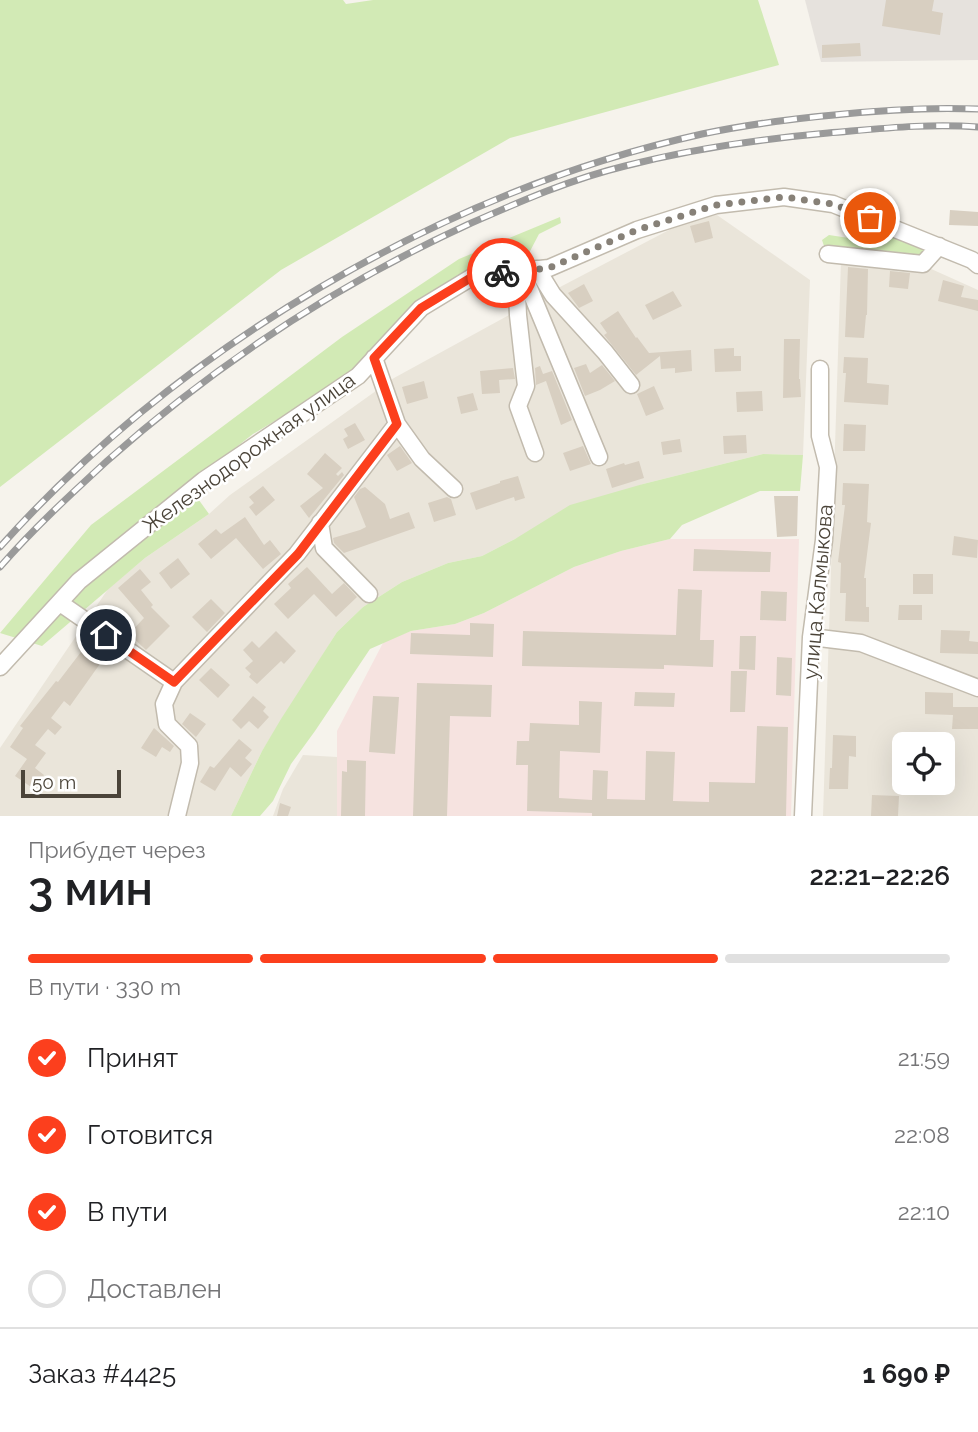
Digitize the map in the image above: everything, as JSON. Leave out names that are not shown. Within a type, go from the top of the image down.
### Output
[{"type":"street","name":"Железнодорожная улица","points":[[0,667],[79,581],[204,481],[358,376],[421,308],[477,274],[549,268],[637,230],[716,205],[784,197],[833,204],[939,246],[978,265]]},
{"type":"street","points":[[828,254],[923,264],[939,246]]},
{"type":"street","points":[[525,270],[553,295],[631,385]]},
{"type":"street","points":[[525,270],[518,315],[526,386],[518,406],[535,453]]},
{"type":"street","points":[[525,270],[599,457]]},
{"type":"street","name":"Железнодорожная улица","points":[[374,358],[397,424],[422,459],[454,489]]},
{"type":"street","name":"улица Калмыкова","points":[[803,816],[811,637],[824,540],[828,467],[820,436],[820,369]]},
{"type":"street","points":[[177,816],[190,763],[189,747],[167,724],[164,704],[174,682],[298,554],[397,424]]},
{"type":"street","points":[[320,523],[324,548],[369,594]]},
{"type":"street","points":[[60,603],[174,682]]},
{"type":"street","points":[[811,637],[861,643],[978,688]]},
{"type":"shaded area","points":[[805,0],[978,0],[978,60],[821,62]]},
{"type":"shaded area","points":[[717,215],[810,280],[803,455],[763,454],[643,484],[482,556],[448,563],[402,582],[363,607],[337,632],[262,751],[231,816],[0,816],[0,748],[108,589],[145,558],[209,514],[230,495],[394,378],[692,218]]},
{"type":"shaded area","points":[[841,261],[929,268],[978,290],[978,816],[823,816]]},
{"type":"shaded area","points":[[670,539],[799,539],[791,816],[337,816],[337,731],[384,641],[411,631],[455,624],[484,613],[574,567],[621,551]]},
{"type":"shaded area","points":[[303,755],[337,757],[337,816],[273,816],[283,789]]},
{"type":"green space","points":[[0,0],[343,0],[346,4],[373,0],[758,0],[779,65],[510,138],[281,270],[0,487]]},
{"type":"green space","points":[[560,217],[561,223],[539,234],[528,255],[493,266],[418,304],[352,370],[253,434],[188,485],[209,514],[145,558],[42,646],[0,633],[91,525],[342,337],[459,259]]},
{"type":"green space","points":[[869,221],[925,249],[917,258],[832,250],[824,246],[822,240],[829,235],[862,240],[863,228]]},
{"type":"green space","points":[[763,454],[803,455],[800,491],[760,491],[682,525],[670,539],[621,551],[574,567],[484,613],[455,624],[411,631],[370,649],[291,764],[273,801],[260,816],[231,816],[262,751],[281,719],[337,632],[363,607],[402,582],[448,563],[482,556],[570,505]]},
{"type":"building","points":[[886,0],[934,0],[932,11],[943,13],[940,35],[882,26]]},
{"type":"building","points":[[860,43],[861,56],[822,58],[822,45]]},
{"type":"building","points":[[950,210],[978,212],[978,226],[949,225]]},
{"type":"building","points":[[709,221],[713,238],[695,243],[690,226]]},
{"type":"building","points":[[848,267],[868,269],[864,338],[845,337]]},
{"type":"building","points":[[890,271],[910,273],[908,289],[889,287]]},
{"type":"building","points":[[943,280],[964,286],[961,297],[978,300],[978,311],[938,301]]},
{"type":"building","points":[[584,284],[593,301],[579,308],[568,293]]},
{"type":"building","points":[[673,291],[682,306],[653,320],[645,305]]},
{"type":"building","points":[[618,311],[649,353],[691,350],[692,371],[675,373],[675,368],[661,369],[660,356],[636,375],[604,335],[607,333],[600,323]]},
{"type":"building","points":[[784,339],[800,339],[801,397],[783,398]]},
{"type":"building","points":[[734,348],[734,356],[741,356],[741,371],[715,372],[714,349]]},
{"type":"building","points":[[844,357],[868,358],[867,383],[889,385],[888,405],[844,402]]},
{"type":"building","points":[[586,364],[590,373],[602,365],[615,381],[585,396],[574,368]]},
{"type":"building","points":[[540,366],[543,374],[552,371],[572,420],[561,425],[546,381],[536,385],[535,368]]},
{"type":"building","points":[[513,368],[515,379],[499,380],[500,393],[482,394],[480,371]]},
{"type":"building","points":[[424,381],[428,398],[407,404],[402,387]]},
{"type":"building","points":[[654,386],[664,409],[646,416],[637,394]]},
{"type":"building","points":[[762,391],[763,411],[737,412],[736,392]]},
{"type":"building","points":[[473,393],[478,410],[461,414],[457,397]]},
{"type":"building","points":[[355,423],[365,440],[348,449],[343,439],[348,436],[344,429]]},
{"type":"building","points":[[844,424],[866,425],[865,451],[843,451]]},
{"type":"building","points":[[746,435],[747,453],[724,454],[723,436]]},
{"type":"building","points":[[680,439],[682,452],[663,455],[661,442]]},
{"type":"building","points":[[400,446],[412,463],[397,471],[387,455]]},
{"type":"building","points":[[583,446],[591,464],[570,471],[563,453]]},
{"type":"building","points":[[325,453],[342,468],[336,474],[338,476],[342,472],[344,475],[309,518],[300,506],[323,488],[307,474]]},
{"type":"building","points":[[639,461],[644,478],[612,488],[606,469]]},
{"type":"building","points":[[518,476],[525,498],[515,501],[514,497],[476,510],[470,493]]},
{"type":"building","points":[[843,483],[869,484],[867,522],[871,523],[864,578],[869,622],[845,621],[846,593],[840,593],[841,563],[838,562],[845,505],[842,505]]},
{"type":"building","points":[[263,486],[275,500],[256,516],[249,507],[254,503],[249,497]]},
{"type":"building","points":[[365,487],[385,504],[390,519],[409,512],[415,528],[344,553],[334,543],[333,538],[366,527],[354,497]]},
{"type":"building","points":[[774,496],[798,496],[797,536],[777,537]]},
{"type":"building","points":[[447,497],[451,499],[456,515],[434,522],[428,503]]},
{"type":"building","points":[[245,517],[264,545],[270,540],[281,554],[263,569],[236,538],[211,559],[198,544],[216,529],[221,534]]},
{"type":"building","points":[[954,536],[978,540],[977,558],[952,555]]},
{"type":"building","points":[[694,549],[771,552],[770,572],[693,571]]},
{"type":"building","points":[[178,558],[190,574],[171,589],[159,573]]},
{"type":"building","points":[[307,567],[332,594],[344,583],[357,597],[336,617],[314,594],[288,619],[274,604],[291,588],[288,584]]},
{"type":"building","points":[[140,569],[151,582],[141,590],[153,605],[151,607],[170,626],[146,650],[129,634],[144,618],[118,588]]},
{"type":"building","points":[[913,574],[933,574],[933,594],[913,594]]},
{"type":"building","points":[[678,589],[702,590],[700,640],[714,640],[713,667],[664,665],[664,669],[522,666],[523,631],[676,635]]},
{"type":"building","points":[[761,591],[787,592],[786,621],[760,620]]},
{"type":"building","points":[[211,599],[225,613],[207,632],[192,617]]},
{"type":"building","points":[[899,605],[922,605],[922,620],[898,620]]},
{"type":"building","points":[[470,623],[494,624],[493,657],[410,654],[411,633],[470,635]]},
{"type":"building","points":[[941,630],[970,631],[969,641],[978,642],[978,654],[940,653]]},
{"type":"building","points":[[276,631],[296,651],[284,664],[281,661],[257,684],[249,677],[251,674],[245,668],[253,661],[243,650],[252,641],[259,648]]},
{"type":"building","points":[[740,636],[756,636],[755,670],[739,669]]},
{"type":"building","points":[[84,648],[102,661],[70,706],[64,701],[51,718],[62,727],[55,735],[48,729],[35,745],[46,753],[35,768],[44,775],[34,789],[15,776],[27,759],[10,747],[23,728],[20,726]]},
{"type":"building","points":[[777,657],[792,658],[791,696],[776,695]]},
{"type":"building","points":[[211,668],[230,685],[218,698],[199,680]]},
{"type":"building","points":[[731,671],[747,671],[745,712],[730,712]]},
{"type":"building","points":[[417,683],[492,685],[491,717],[450,716],[447,816],[413,816]]},
{"type":"building","points":[[635,692],[675,693],[674,707],[634,706]]},
{"type":"building","points":[[925,692],[953,693],[953,707],[978,707],[978,729],[952,729],[953,715],[925,714]]},
{"type":"building","points":[[253,696],[266,707],[263,711],[269,717],[258,729],[249,721],[241,729],[232,720]]},
{"type":"building","points":[[373,696],[399,697],[395,754],[369,752]]},
{"type":"building","points":[[579,701],[602,702],[600,753],[560,751],[559,798],[592,800],[593,770],[608,771],[607,799],[645,800],[646,751],[675,752],[673,801],[709,802],[709,782],[755,783],[757,726],[788,727],[786,816],[592,816],[592,813],[527,811],[528,765],[516,765],[517,741],[529,741],[530,723],[579,725]]},
{"type":"building","points":[[190,713],[206,724],[196,737],[182,724]]},
{"type":"building","points":[[154,728],[174,746],[170,752],[162,747],[156,757],[141,748]]},
{"type":"building","points":[[833,735],[856,736],[856,757],[849,756],[848,789],[829,789]]},
{"type":"building","points":[[239,739],[252,750],[245,758],[252,764],[241,777],[230,767],[215,791],[200,782],[210,766],[214,768]]},
{"type":"building","points":[[347,760],[366,761],[365,816],[341,816],[342,771],[347,772]]},
{"type":"building","points":[[872,795],[899,796],[898,816],[871,816]]},
{"type":"building","points":[[280,803],[291,807],[288,816],[277,816]]},
{"type":"railway","points":[[0,547],[71,474],[148,407],[232,344],[320,288],[412,238],[507,195],[604,160],[718,131],[784,120],[870,112],[978,109]]},
{"type":"railway","points":[[0,567],[107,461],[148,425],[234,359],[325,300],[469,224],[585,177],[700,150],[777,138],[865,130],[921,126],[978,127]]},
{"type":"way so far","points":[[502,273],[549,268],[637,230],[716,205],[784,197],[833,204],[870,218]]},
{"type":"route","points":[[106,635],[174,682],[298,554],[397,424],[374,358],[421,308],[477,274],[502,273]]}]
